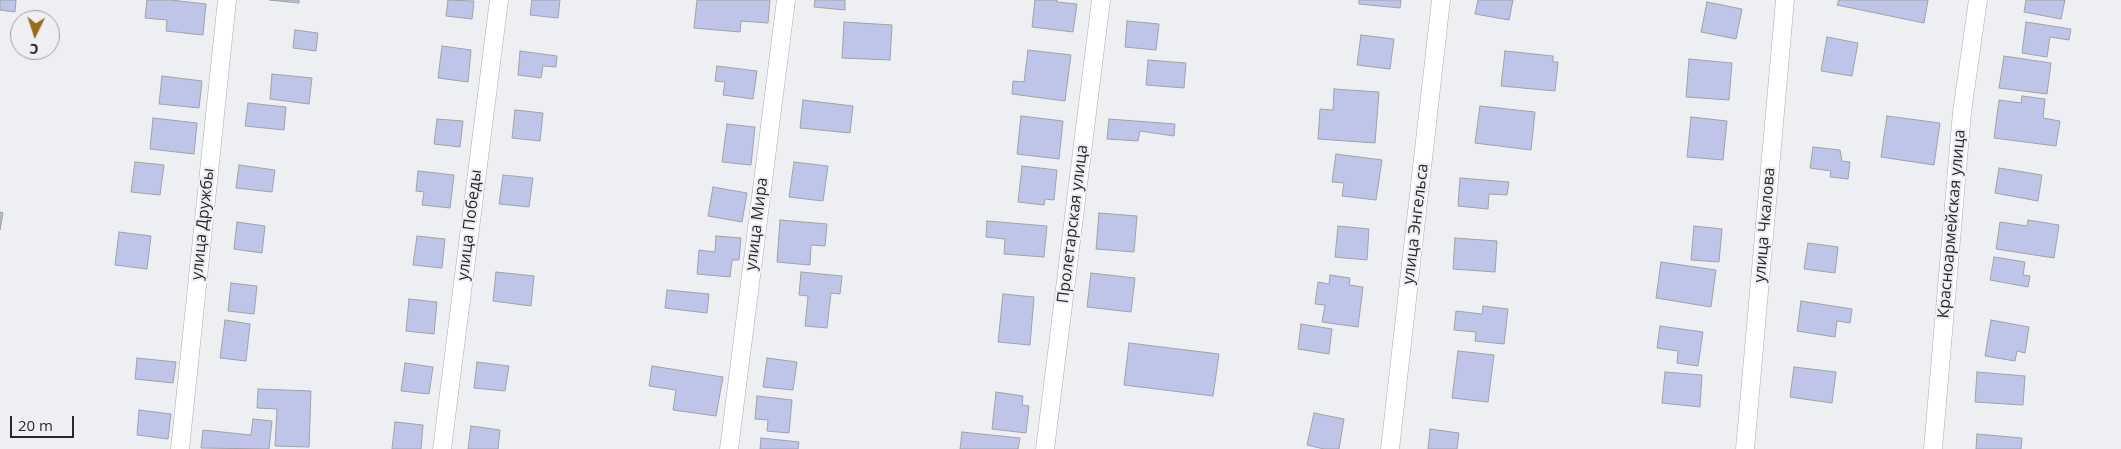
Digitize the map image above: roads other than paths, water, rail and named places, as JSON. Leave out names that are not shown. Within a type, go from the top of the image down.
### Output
[{"type":"street","name":"улица Дружбы","points":[[180,449],[227,0]]},
{"type":"street","name":"улица Победы","points":[[442,449],[499,0]]},
{"type":"street","name":"улица Мира","points":[[729,449],[786,0]]},
{"type":"street","name":"Пролетарская улица","points":[[1046,449],[1101,0]]},
{"type":"street","name":"улица Энгельса","points":[[1390,449],[1442,0]]},
{"type":"street","name":"улица Чкалова","points":[[1745,449],[1785,0]]},
{"type":"street","name":"Красноармейская улица","points":[[1933,449],[1962,112],[1978,0]]}]
